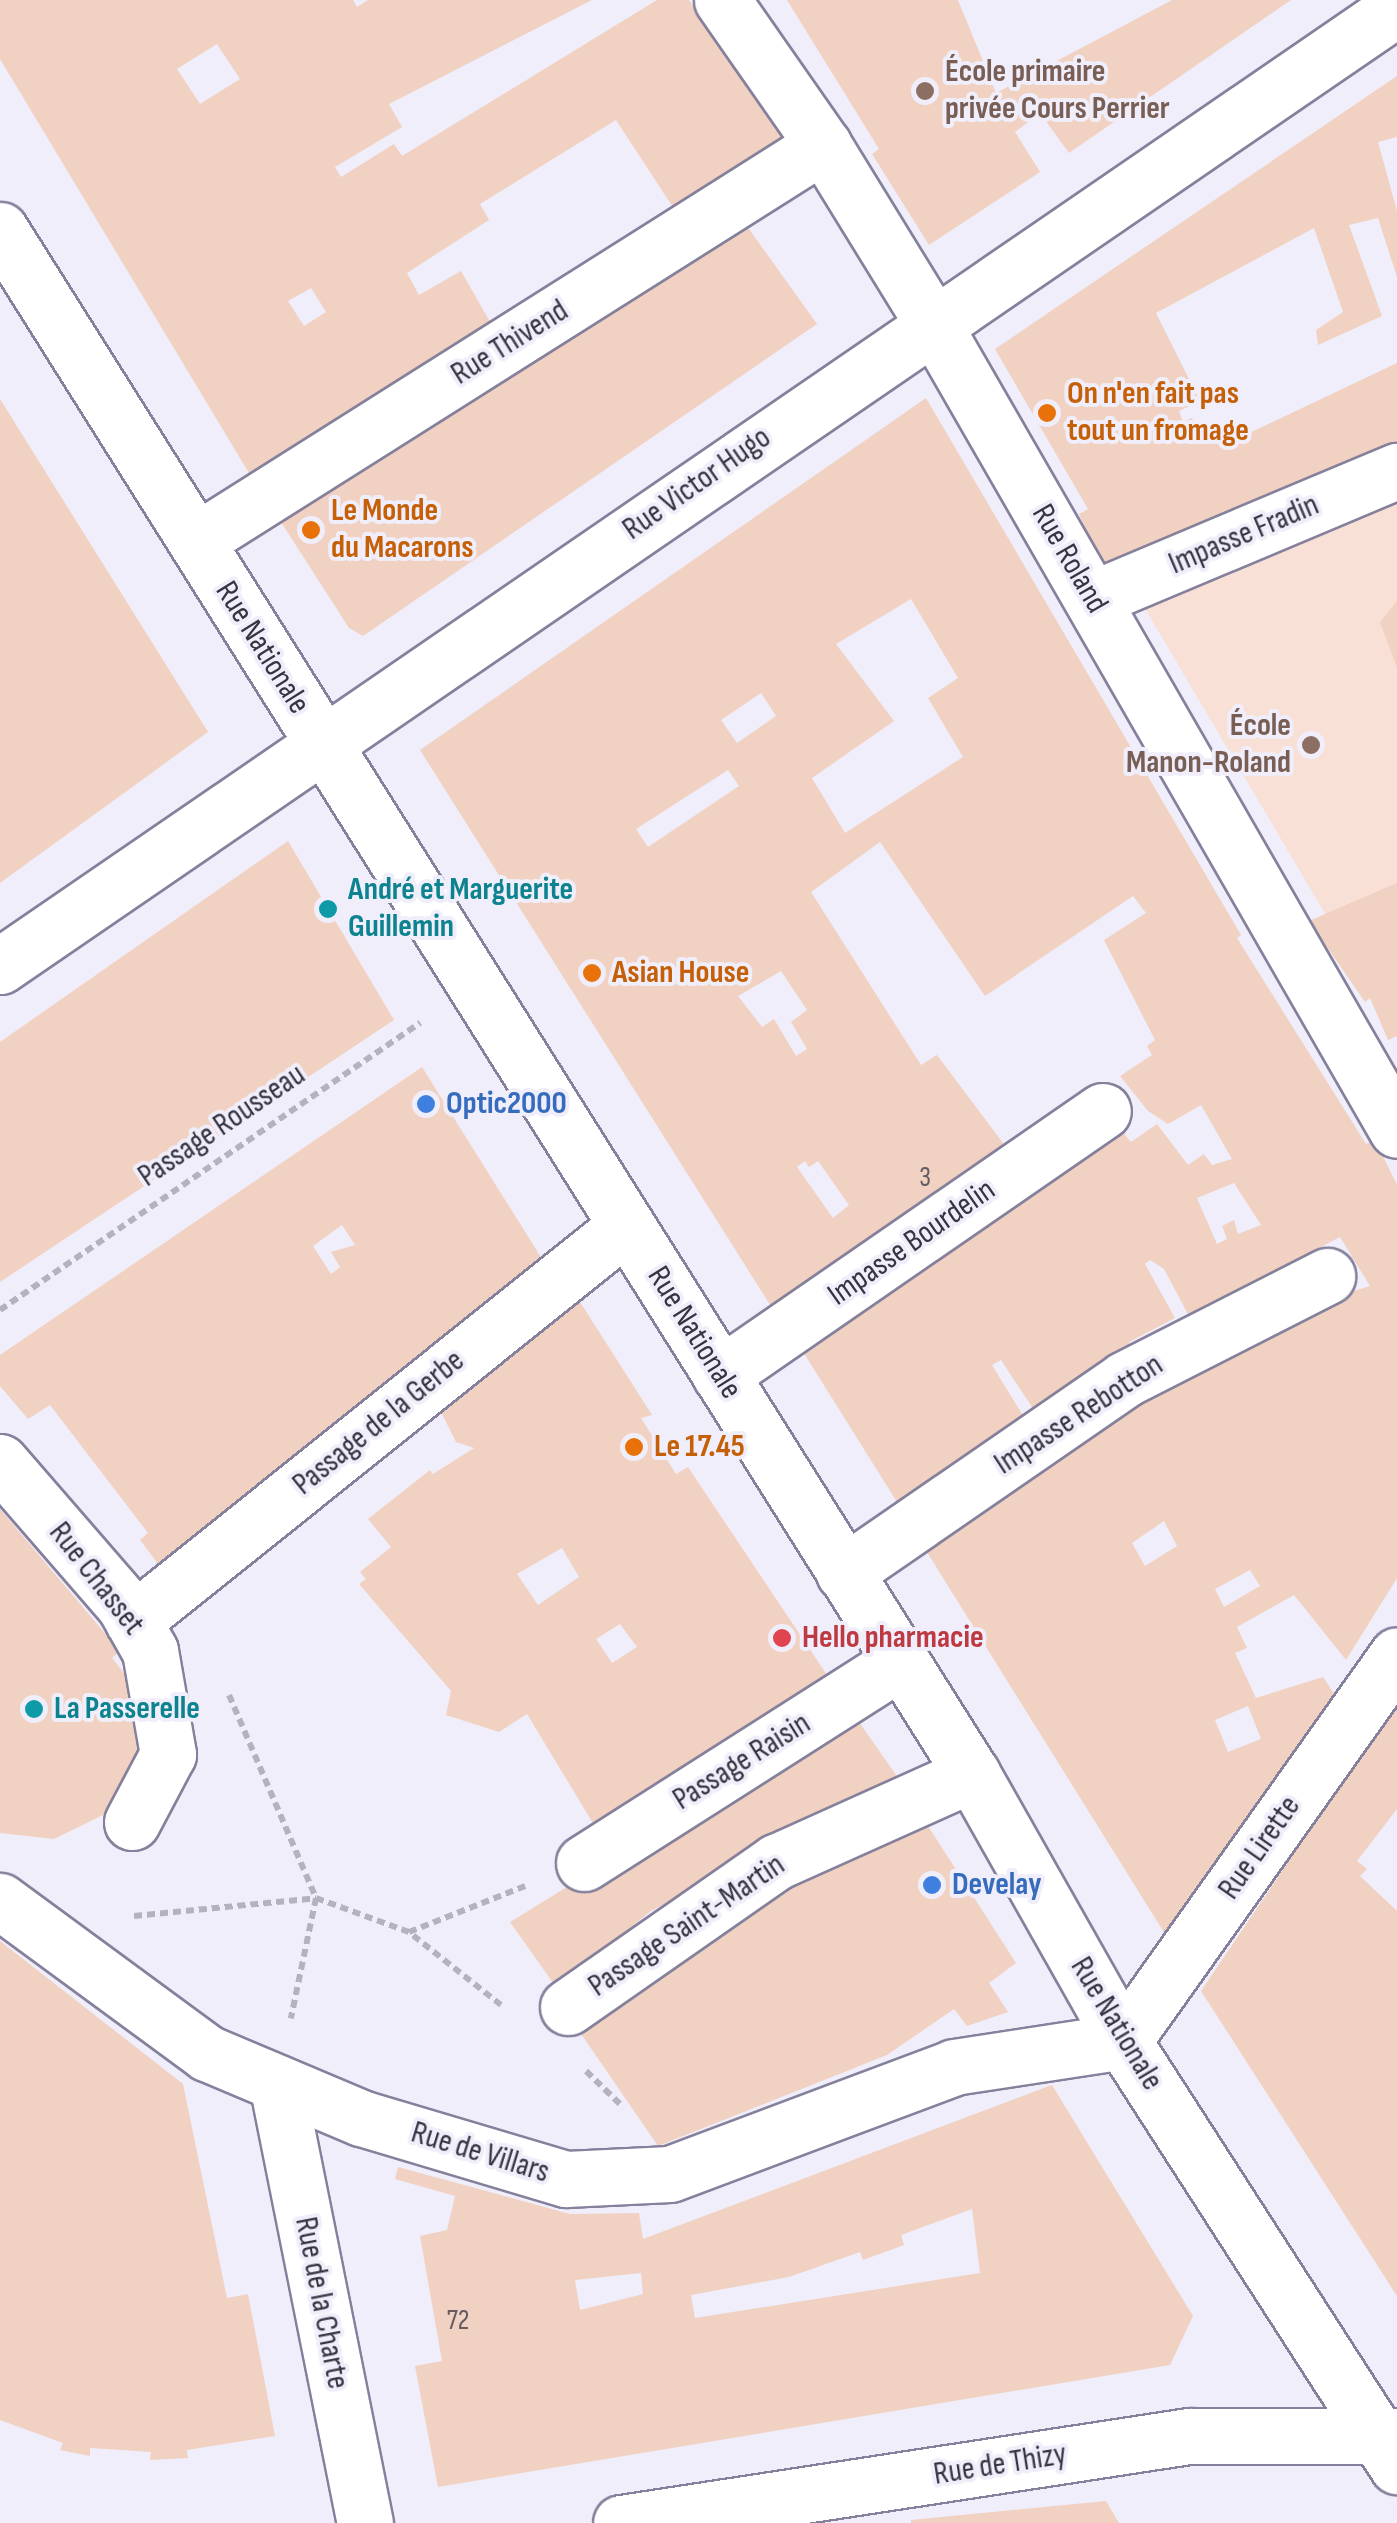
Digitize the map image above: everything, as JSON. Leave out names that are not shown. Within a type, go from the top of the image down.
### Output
[{"type":"street","name":"Rue Roland","points":[[722,0],[824,146],[932,322],[1397,1130]]},
{"type":"street","name":"Rue Victor Hugo","points":[[0,966],[932,322],[1397,8]]},
{"type":"street","name":"Rue Thivend","points":[[196,541],[824,146]]},
{"type":"street","name":"Rue Nationale","points":[[0,230],[972,1774],[1123,2041],[1393,2442]]},
{"type":"street","name":"Impasse Fradin","points":[[1092,600],[1397,471]]},
{"type":"street","name":"Impasse Bourdelin","points":[[720,1376],[1103,1110]]},
{"type":"street","name":"Passage de la Gerbe","points":[[132,1621],[626,1226]]},
{"type":"street","name":"Impasse Rebotton","points":[[844,1574],[1125,1378],[1327,1276]]},
{"type":"street","name":"Rue Chasset","points":[[0,1462],[132,1621],[150,1651],[168,1754],[132,1822]]},
{"type":"street","name":"Rue Lirette","points":[[1123,2041],[1397,1656]]},
{"type":"street","name":"Passage Raisin","points":[[584,1863],[901,1661]]},
{"type":"street","name":"Passage Saint-Martin","points":[[568,2007],[776,1862],[972,1774]]},
{"type":"street","name":"Rue de Villars","points":[[14,1914],[207,2053],[360,2118],[566,2179],[670,2174],[954,2068],[1123,2041]]},
{"type":"street","name":"Rue de la Charte","points":[[277,2083],[365,2523]]},
{"type":"street","name":"Rue de Thizy","points":[[622,2523],[1189,2436],[1393,2442]]},
{"type":"path","name":"Passage Rousseau","points":[[0,1310],[474,986]]},
{"type":"path","points":[[226,1687],[316,1898],[277,2083]]},
{"type":"path","points":[[14,1914],[316,1898],[409,1932]]},
{"type":"shaded area","name":"École Manon-Roland","points":[[1397,498],[1397,883],[1327,917],[1144,607]]},
{"type":"building","points":[[0,0],[353,0],[357,7],[368,0],[592,0],[389,104],[402,127],[335,167],[341,177],[394,144],[402,156],[657,0],[689,0],[789,145],[678,215],[616,120],[480,204],[489,220],[407,273],[419,295],[461,271],[493,327],[258,488],[0,59]],"holes":[[[217,44],[240,79],[200,104],[177,69]],[[311,288],[326,312],[304,326],[288,301]]]},
{"type":"building","points":[[787,0],[958,0],[996,93],[1172,0],[1291,0],[1069,153],[1040,113],[1015,132],[1040,172],[929,245],[872,154],[879,149]]},
{"type":"building","points":[[1397,76],[1397,137],[1378,142],[1397,211],[1397,277],[1378,218],[1349,225],[1382,316],[1318,345],[1316,330],[1343,312],[1314,228],[1156,313],[1200,401],[1179,411],[1183,422],[1192,418],[1203,444],[1215,438],[1220,447],[1397,363],[1397,445],[1104,569],[1079,514],[1088,509],[995,349]]},
{"type":"building","points":[[739,215],[817,324],[363,636],[349,628],[272,508]]},
{"type":"building","points":[[926,398],[1241,935],[1237,938],[1366,1144],[1375,1140],[1397,1185],[1397,1578],[1346,1660],[1294,1595],[1237,1627],[1247,1648],[1235,1653],[1256,1698],[1323,1677],[1335,1695],[1170,1942],[920,1541],[1103,1412],[1319,1302],[1370,1286],[1340,1237],[1189,1316],[1164,1269],[1150,1260],[1145,1264],[1175,1318],[1129,1342],[1132,1349],[1034,1410],[1001,1360],[992,1365],[1030,1427],[954,1476],[949,1466],[897,1502],[795,1339],[1120,1129],[1131,1142],[1157,1124],[1188,1165],[1204,1154],[1212,1165],[1232,1159],[1201,1105],[1168,1124],[1148,1111],[1120,1076],[1152,1055],[1147,1046],[1155,1040],[1104,940],[1146,913],[1133,896],[985,996],[880,842],[811,892],[921,1065],[937,1055],[1012,1155],[779,1319],[420,750]],"holes":[[[911,599],[958,678],[928,698],[963,757],[845,833],[812,778],[894,721],[836,644]],[[761,693],[776,716],[737,743],[721,720]],[[728,770],[739,786],[648,847],[636,829]],[[781,971],[807,1010],[791,1022],[807,1049],[796,1056],[774,1019],[762,1027],[738,996]],[[805,1161],[809,1167],[818,1161],[849,1205],[833,1218],[797,1167]],[[1234,1183],[1261,1225],[1238,1234],[1234,1220],[1222,1226],[1227,1239],[1217,1244],[1197,1198]],[[1164,1521],[1177,1546],[1145,1566],[1132,1543]],[[1250,1570],[1260,1586],[1224,1607],[1215,1589]],[[1248,1706],[1261,1739],[1228,1752],[1215,1720]]]},
{"type":"building","points":[[0,399],[208,732],[0,883]]},
{"type":"building","points":[[1397,601],[1397,668],[1380,622]]},
{"type":"building","points":[[288,841],[394,1020],[0,1282],[0,1042]]},
{"type":"building","points":[[1397,883],[1397,1036],[1388,1040],[1370,998],[1365,1002],[1309,921]]},
{"type":"building","points":[[422,1067],[544,1262],[191,1537],[197,1545],[162,1569],[140,1540],[148,1533],[50,1405],[28,1419],[0,1386],[0,1355]],"holes":[[[342,1225],[355,1245],[331,1252],[340,1267],[331,1274],[313,1246]]]},
{"type":"building","points":[[575,1294],[652,1415],[641,1418],[676,1474],[688,1467],[835,1687],[602,1838],[527,1714],[499,1732],[446,1715],[451,1691],[359,1584],[366,1579],[360,1572],[391,1547],[368,1519],[430,1470],[433,1474],[474,1448],[456,1442],[434,1398]],"holes":[[[562,1548],[579,1577],[538,1605],[517,1574]],[[620,1624],[637,1647],[612,1663],[596,1639]]]},
{"type":"building","name":"La Passerelle","points":[[0,1509],[120,1651],[112,1658],[128,1678],[142,1720],[139,1764],[107,1813],[54,1839],[0,1833]]},
{"type":"building","points":[[1397,1701],[1397,1809],[1357,1861],[1367,1869],[1360,1876],[1397,1911],[1397,2296],[1201,1991]]},
{"type":"building","points":[[852,1712],[901,1782],[651,1911],[556,1987],[510,1922]]},
{"type":"building","points":[[920,1825],[928,1826],[1016,1963],[989,1983],[1008,2012],[967,2026],[954,2009],[887,2055],[658,2146],[577,2028],[804,1872]]},
{"type":"building","points":[[0,1941],[183,2084],[227,2298],[248,2294],[275,2436],[187,2450],[188,2458],[150,2460],[151,2452],[90,2448],[90,2456],[60,2450],[63,2443],[0,2420]]},
{"type":"building","points":[[1052,2085],[1193,2316],[1170,2365],[438,2487],[415,2366],[442,2361],[420,2236],[447,2230],[455,2196],[395,2179],[398,2167],[570,2214],[639,2213],[643,2239]],"holes":[[[972,2209],[980,2273],[695,2318],[691,2295],[789,2277],[860,2252],[863,2260],[904,2245],[901,2235]],[[641,2273],[643,2294],[580,2310],[575,2280]]]},
{"type":"building","points":[[1106,2501],[1119,2523],[911,2523],[911,2520]]},
{"type":"place","name":"École primaire privée Cours Perrier","points":[[925,91]]},
{"type":"place","name":"On n'en fait pas tout un fromage","points":[[1047,413]]},
{"type":"place","name":"Le Monde du Macarons","points":[[311,530]]},
{"type":"place","name":"École Manon-Roland","points":[[1311,745]]},
{"type":"place","name":"André et Marguerite Guillemin","points":[[328,909]]},
{"type":"place","name":"Asian House","points":[[592,973]]},
{"type":"place","name":"Optic2000","points":[[426,1104]]},
{"type":"place","name":"Le 17.45","points":[[634,1447]]},
{"type":"place","name":"Hello pharmacie","points":[[782,1638]]},
{"type":"place","name":"La Passerelle","points":[[34,1709]]},
{"type":"place","name":"Develay","points":[[932,1885]]}]
